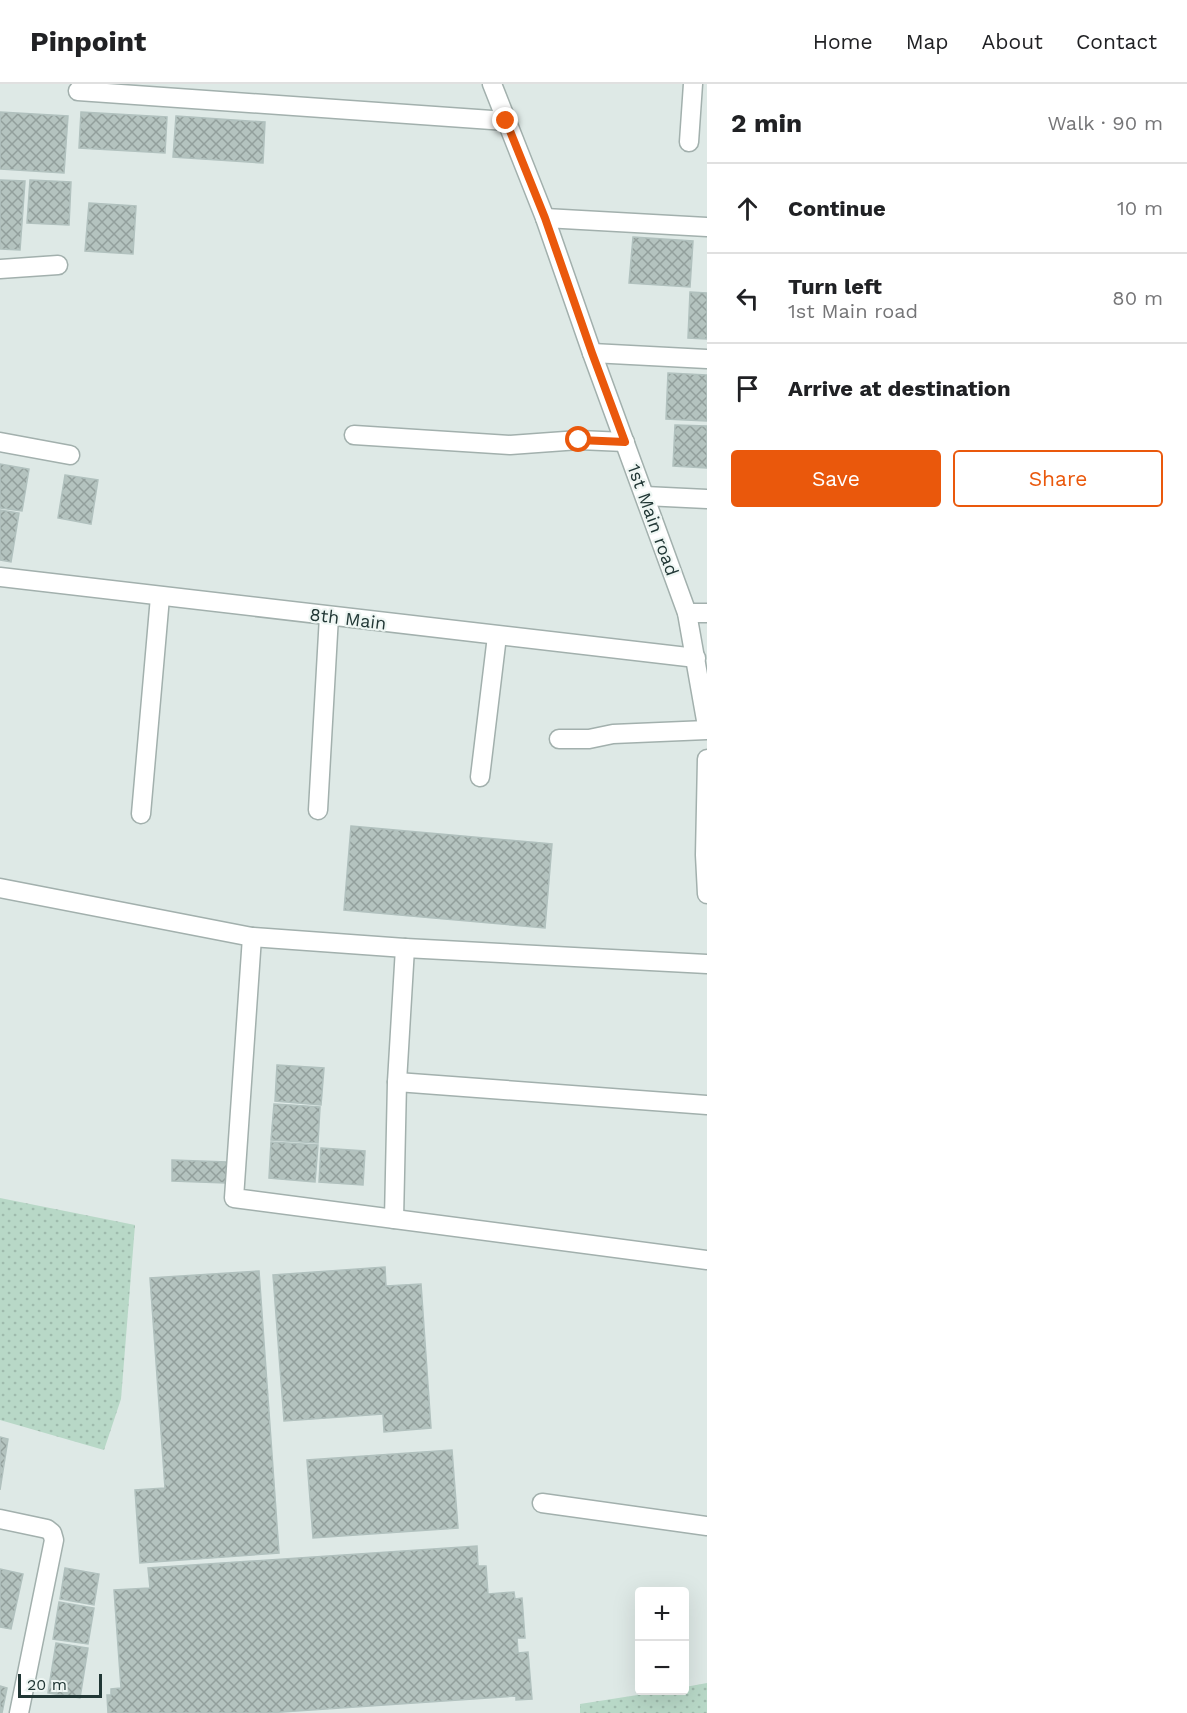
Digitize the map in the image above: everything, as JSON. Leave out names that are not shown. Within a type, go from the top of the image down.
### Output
[{"type":"street","name":"1st Main road","points":[[492,84],[545,218],[687,613],[704,696],[707,728]]},
{"type":"street","points":[[689,142],[693,84]]},
{"type":"street","points":[[78,91],[506,121]]},
{"type":"street","points":[[545,218],[707,227]]},
{"type":"street","points":[[0,269],[58,265]]},
{"type":"street","points":[[592,353],[707,359]]},
{"type":"street","points":[[354,435],[510,445],[579,440],[625,442]]},
{"type":"street","points":[[0,442],[70,455]]},
{"type":"street","points":[[645,496],[707,499]]},
{"type":"street","name":"8th Main","points":[[0,577],[696,658]]},
{"type":"street","points":[[141,814],[160,597]]},
{"type":"street","points":[[687,613],[707,613]]},
{"type":"street","points":[[318,810],[328,616]]},
{"type":"street","points":[[480,777],[497,636]]},
{"type":"street","points":[[559,739],[707,728]]},
{"type":"street","points":[[707,759],[707,894]]},
{"type":"street","points":[[0,888],[252,937],[405,948],[707,964]]},
{"type":"street","points":[[252,937],[234,1198],[707,1260]]},
{"type":"street","points":[[394,1219],[397,1082],[405,948]]},
{"type":"street","points":[[397,1082],[707,1106]]},
{"type":"street","points":[[542,1503],[707,1526]]},
{"type":"street","points":[[0,1519],[47,1529],[52,1533],[54,1540],[19,1713]]},
{"type":"green space","points":[[0,1198],[135,1225],[121,1399],[104,1450],[0,1420]]},
{"type":"green space","points":[[707,1683],[707,1713],[580,1713],[580,1704],[637,1695],[689,1695],[689,1686]]},
{"type":"building","points":[[0,112],[68,116],[64,173],[0,169]]},
{"type":"building","points":[[81,112],[167,117],[165,153],[79,148]]},
{"type":"building","points":[[176,116],[265,122],[263,163],[173,157]]},
{"type":"building","points":[[0,180],[25,181],[20,250],[0,249]]},
{"type":"building","points":[[30,180],[71,182],[69,225],[27,223]]},
{"type":"building","points":[[89,203],[136,206],[133,254],[85,251]]},
{"type":"building","points":[[633,237],[693,241],[690,287],[629,283]]},
{"type":"building","points":[[690,292],[707,293],[707,339],[688,338]]},
{"type":"building","points":[[668,373],[707,375],[707,421],[666,419]]},
{"type":"building","points":[[675,425],[707,426],[707,468],[673,466]]},
{"type":"building","points":[[0,464],[29,469],[22,511],[0,508]]},
{"type":"building","points":[[65,475],[98,480],[91,524],[58,518]]},
{"type":"building","points":[[0,510],[19,513],[11,562],[0,560]]},
{"type":"building","points":[[351,826],[552,844],[545,928],[344,910]]},
{"type":"building","points":[[277,1065],[324,1068],[321,1105],[275,1101]]},
{"type":"building","points":[[274,1104],[320,1107],[318,1143],[271,1140]]},
{"type":"building","points":[[271,1142],[318,1145],[315,1182],[269,1178]]},
{"type":"building","points":[[321,1148],[365,1151],[363,1185],[319,1182]]},
{"type":"building","points":[[172,1160],[227,1162],[226,1183],[172,1181]]},
{"type":"building","points":[[385,1267],[386,1286],[421,1284],[431,1428],[384,1432],[383,1414],[284,1421],[273,1275]]},
{"type":"building","points":[[259,1271],[279,1553],[140,1563],[135,1490],[165,1488],[150,1278]]},
{"type":"building","points":[[0,1437],[8,1439],[0,1490]]},
{"type":"building","points":[[452,1450],[458,1528],[313,1538],[307,1460]]},
{"type":"building","points":[[477,1546],[478,1566],[486,1566],[488,1594],[514,1592],[515,1599],[522,1598],[525,1638],[517,1638],[518,1653],[528,1652],[532,1699],[516,1700],[516,1696],[267,1713],[108,1713],[107,1695],[111,1695],[111,1689],[121,1688],[114,1590],[150,1588],[148,1568]]},
{"type":"building","points":[[65,1568],[99,1574],[94,1605],[60,1599]]},
{"type":"building","points":[[0,1569],[23,1574],[11,1629],[0,1627]]},
{"type":"building","points":[[59,1602],[94,1608],[88,1644],[53,1639]]},
{"type":"building","points":[[56,1643],[88,1648],[80,1698],[48,1693]]},
{"type":"building","points":[[0,1686],[7,1688],[2,1713],[0,1713]]},
{"type":"route","points":[[506,121],[545,218],[625,442],[579,440]]}]
